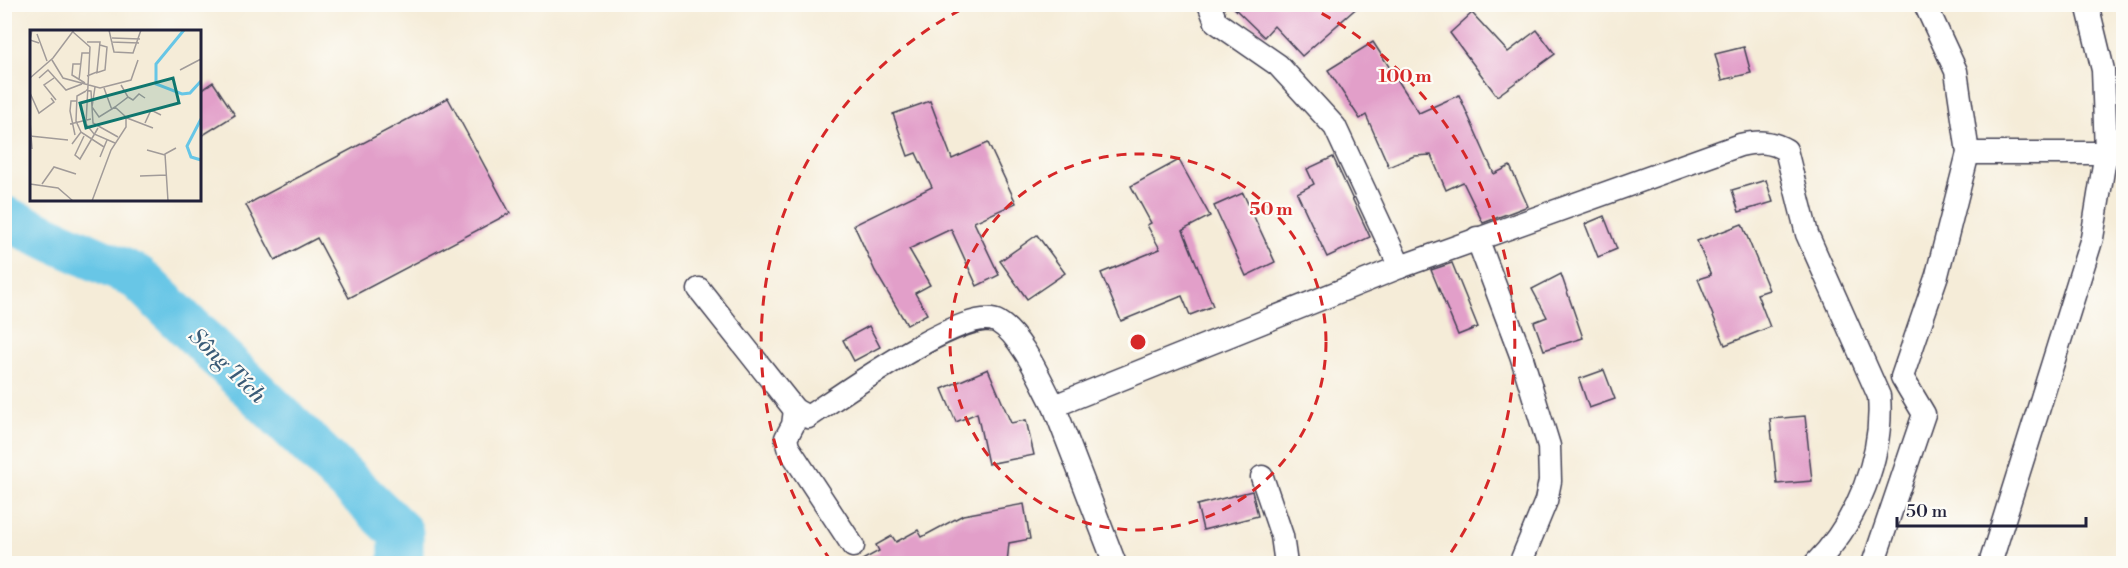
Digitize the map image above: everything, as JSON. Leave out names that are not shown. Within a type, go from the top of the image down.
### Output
[{"type":"street","points":[[1209,4],[1216,22],[1278,66],[1335,127],[1400,267]]},
{"type":"street","points":[[1873,564],[1924,414],[1902,377],[1937,275],[1968,153],[1956,71],[1925,4]]},
{"type":"street","points":[[1990,564],[2092,238],[2115,152],[2103,70],[2087,4]]},
{"type":"street","points":[[1054,406],[1477,238],[1740,145],[1758,141],[1774,143],[1786,150],[1807,234],[1879,396],[1881,416],[1871,466],[1856,503],[1828,550],[1815,564]]},
{"type":"street","points":[[1968,153],[2115,152]]},
{"type":"street","points":[[1477,238],[1521,355],[1549,446],[1550,481],[1546,501],[1520,564]]},
{"type":"street","points":[[699,289],[795,410],[808,417],[911,351],[962,325],[982,319],[996,321],[1009,330],[1054,406],[1115,564]]},
{"type":"street","points":[[795,410],[793,425],[786,438],[788,447],[853,546]]},
{"type":"street","points":[[1262,477],[1281,536],[1286,564]]},
{"type":"building","points":[[1230,4],[1361,4],[1302,56],[1274,26],[1264,37]]},
{"type":"building","points":[[1472,13],[1508,52],[1537,30],[1555,54],[1497,96],[1450,33]]},
{"type":"building","points":[[1373,42],[1419,113],[1459,95],[1494,174],[1510,166],[1528,206],[1483,223],[1463,182],[1446,190],[1431,155],[1414,156],[1389,167],[1366,115],[1360,119],[1328,70]]},
{"type":"building","points":[[1744,47],[1751,73],[1722,80],[1715,54]]},
{"type":"building","points":[[213,82],[235,115],[201,136],[201,90]]},
{"type":"building","points":[[448,98],[510,213],[349,298],[317,238],[275,260],[246,205]]},
{"type":"building","points":[[930,101],[952,159],[988,143],[1016,203],[974,222],[999,275],[977,286],[951,229],[909,249],[930,285],[915,293],[927,314],[907,325],[875,271],[854,225],[932,187],[916,153],[908,156],[893,114]]},
{"type":"building","points":[[1333,157],[1370,237],[1327,257],[1297,193],[1314,184],[1307,169]]},
{"type":"building","points":[[1179,160],[1210,216],[1183,230],[1213,306],[1190,315],[1182,296],[1121,321],[1101,273],[1160,249],[1147,225],[1151,223],[1131,186]]},
{"type":"building","points":[[1766,180],[1773,202],[1739,212],[1732,190]]},
{"type":"building","points":[[1243,193],[1275,262],[1246,276],[1214,206]]},
{"type":"building","points":[[1604,216],[1617,249],[1598,257],[1585,224]]},
{"type":"building","points":[[1742,224],[1769,290],[1757,294],[1770,327],[1725,345],[1698,279],[1711,275],[1697,241]]},
{"type":"building","points":[[1037,235],[1065,273],[1027,299],[1000,261]]},
{"type":"building","points":[[1452,263],[1478,327],[1458,335],[1431,270]]},
{"type":"building","points":[[1561,274],[1583,338],[1544,350],[1534,322],[1547,317],[1532,289]]},
{"type":"building","points":[[869,326],[880,347],[854,361],[843,340]]},
{"type":"building","points":[[988,369],[1011,423],[1026,420],[1034,455],[988,464],[977,413],[956,422],[942,389]]},
{"type":"building","points":[[1604,370],[1615,399],[1589,408],[1579,379]]},
{"type":"building","points":[[1805,416],[1812,481],[1777,484],[1770,419]]},
{"type":"building","points":[[1252,491],[1258,516],[1203,530],[1197,505]]},
{"type":"building","points":[[1024,504],[1030,539],[1009,543],[1007,564],[855,564],[879,551],[876,545],[892,536],[896,542],[918,530],[922,537],[963,515]]},
{"type":"waterway","name":"Sông Tích","points":[[4,218],[137,277],[401,533],[401,564]]}]
